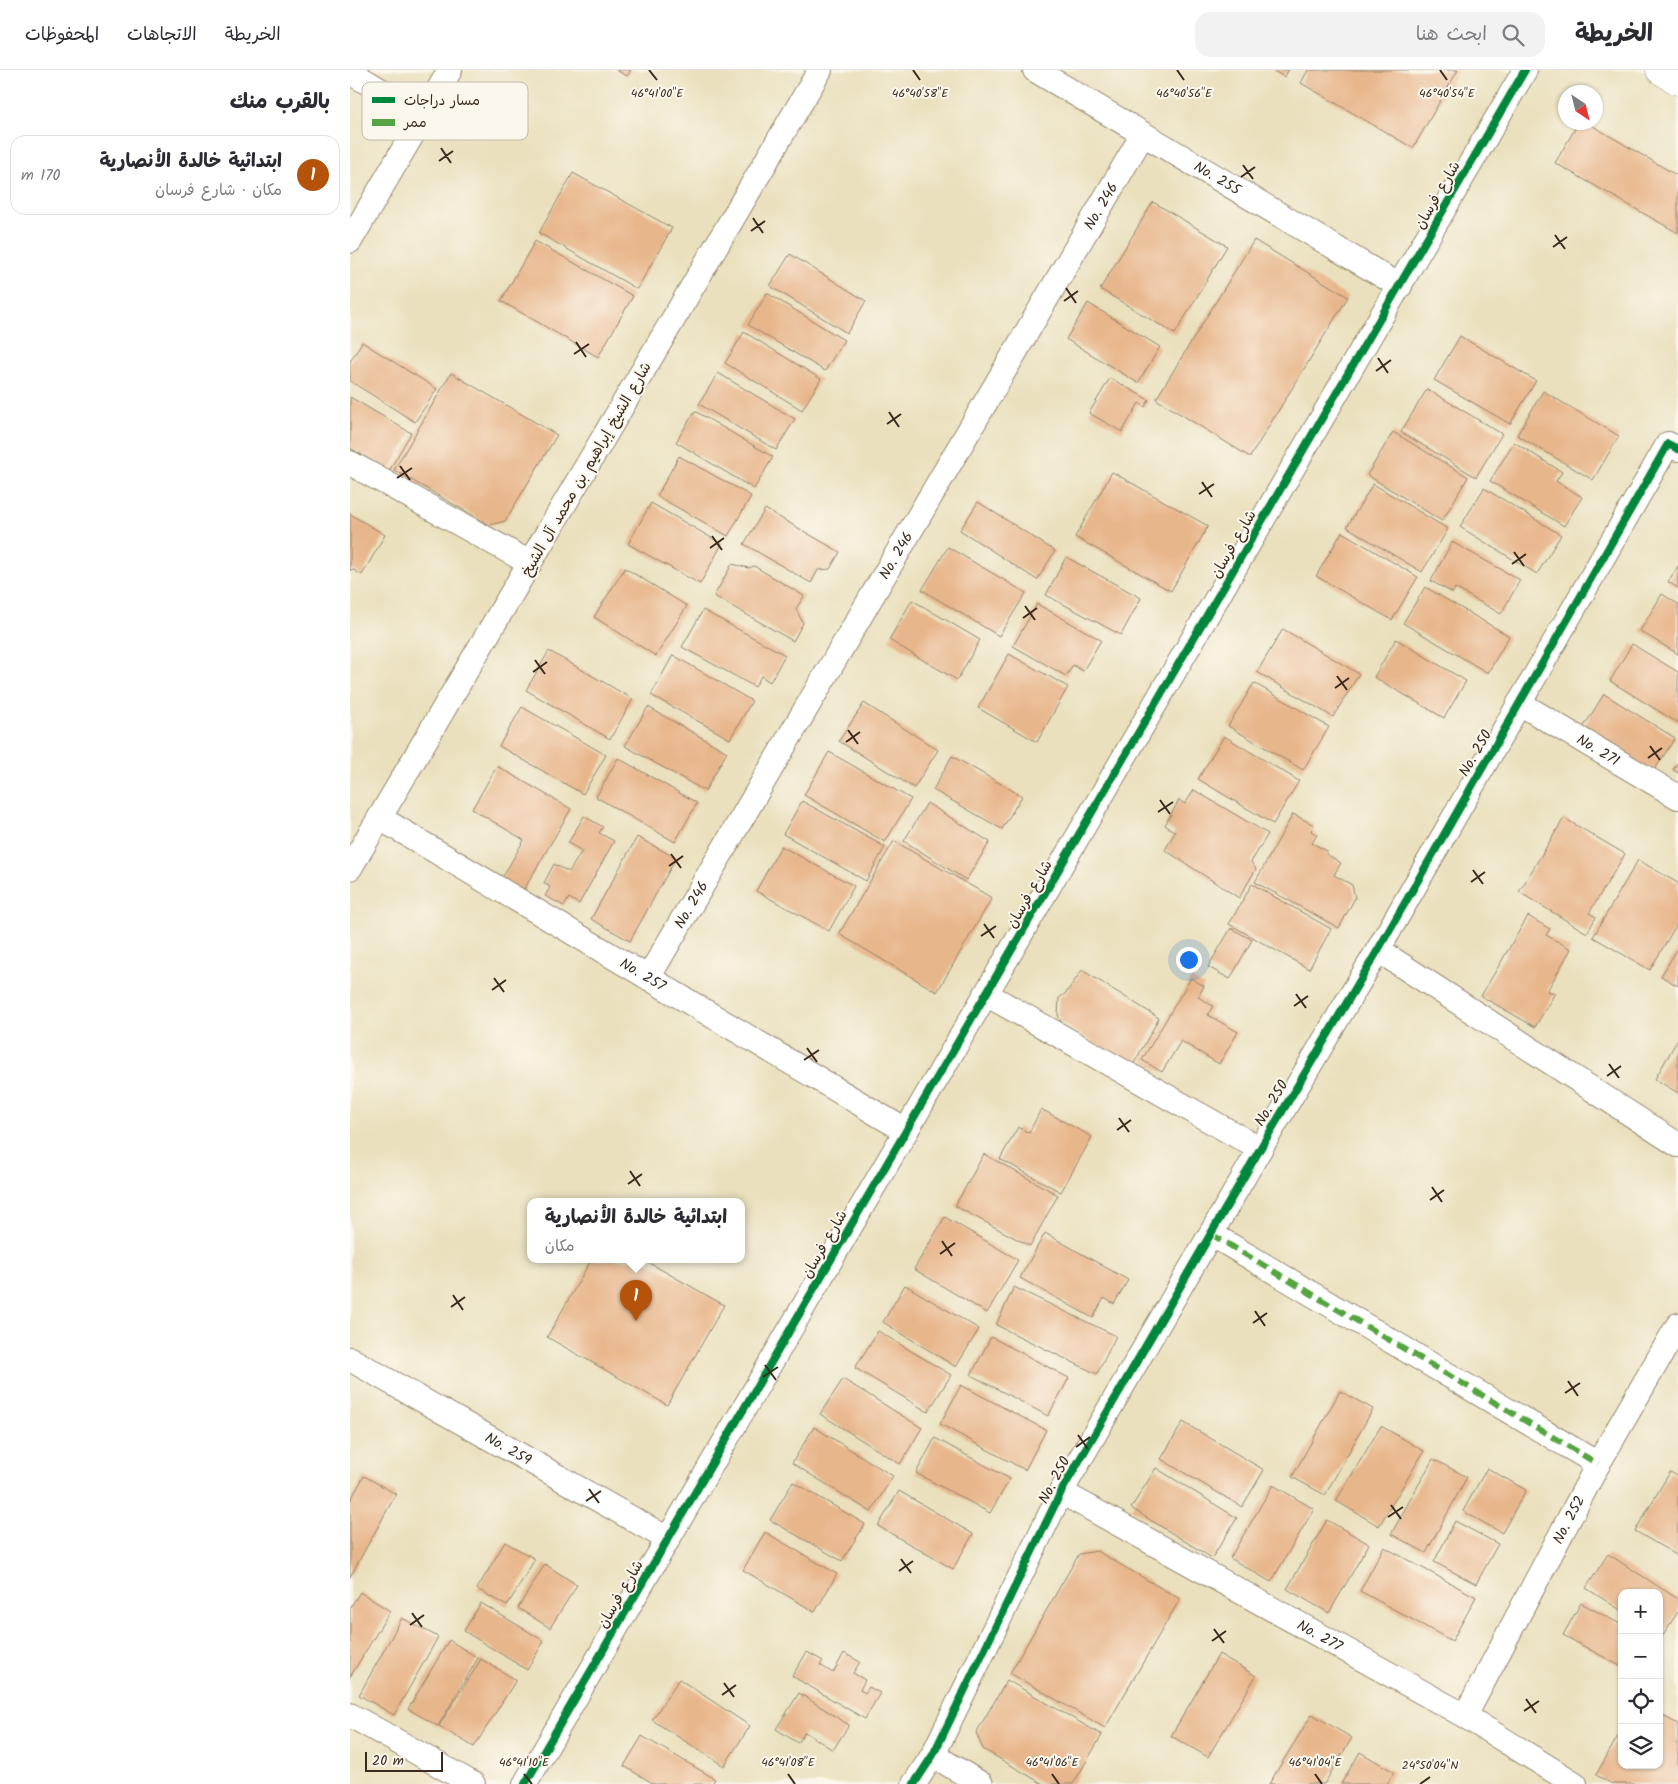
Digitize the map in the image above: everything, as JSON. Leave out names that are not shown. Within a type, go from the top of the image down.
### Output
[{"type":"main road","points":[[1660,70],[1678,81]]},
{"type":"street","points":[[443,82],[450,70]]},
{"type":"street","name":"شارع الشيخ إبراهيم بن محمد آل الشيخ","points":[[350,868],[820,70]]},
{"type":"street","name":"No. 255","points":[[1035,70],[1400,286]]},
{"type":"street","name":"شارع فرسان","points":[[525,1784],[1525,70]]},
{"type":"street","points":[[350,72],[367,82]]},
{"type":"street","name":"No. 246","points":[[648,978],[1143,134]]},
{"type":"street","points":[[350,241],[409,140]]},
{"type":"street","name":"No. 250","points":[[914,1784],[933,1755],[1061,1492],[1378,950],[1519,703],[1673,446]]},
{"type":"street","points":[[350,463],[530,563]]},
{"type":"street","name":"No. 271","points":[[1519,703],[1678,797]]},
{"type":"street","name":"No. 257","points":[[380,818],[906,1131]]},
{"type":"street","points":[[1378,950],[1678,1145]]},
{"type":"street","points":[[986,994],[1260,1150]]},
{"type":"street","points":[[1211,1234],[1598,1464]]},
{"type":"street","name":"No. 252","points":[[1465,1716],[1598,1464],[1678,1325]]},
{"type":"street","name":"No. 259","points":[[350,1359],[668,1539]]},
{"type":"street","name":"No. 277","points":[[1061,1492],[1465,1716],[1575,1784]]},
{"type":"street","points":[[350,1715],[473,1784]]},
{"type":"street","points":[[933,1755],[982,1784]]},
{"type":"building","points":[[616,70],[631,70],[627,76]]},
{"type":"building","points":[[1273,70],[1289,70],[1284,77]]},
{"type":"building","points":[[1308,70],[1458,70],[1413,148],[1301,83]]},
{"type":"building","points":[[1574,130],[1600,130],[1678,176],[1678,233],[1555,163]]},
{"type":"building","points":[[573,173],[672,228],[637,289],[539,233]]},
{"type":"building","points":[[1153,202],[1227,246],[1175,334],[1100,289]]},
{"type":"building","points":[[1254,240],[1348,297],[1250,457],[1156,399]]},
{"type":"building","points":[[535,241],[633,296],[598,357],[501,301]]},
{"type":"building","points":[[790,254],[866,301],[847,333],[770,286]]},
{"type":"building","points":[[767,293],[844,340],[825,371],[748,325]]},
{"type":"building","points":[[1088,303],[1160,347],[1138,383],[1066,339]]},
{"type":"building","points":[[744,332],[821,379],[802,410],[725,363]]},
{"type":"building","points":[[1460,336],[1536,381],[1510,424],[1434,380]]},
{"type":"building","points":[[362,342],[437,389],[415,422],[350,381],[350,362]]},
{"type":"building","points":[[451,373],[557,435],[505,521],[490,525],[394,470]]},
{"type":"building","points":[[718,373],[795,419],[776,450],[699,404]]},
{"type":"building","points":[[1110,378],[1149,400],[1145,407],[1139,403],[1122,432],[1089,413]]},
{"type":"building","points":[[1427,389],[1502,434],[1476,477],[1401,432]]},
{"type":"building","points":[[1543,391],[1619,436],[1593,480],[1517,435]]},
{"type":"building","points":[[350,397],[411,433],[389,471],[350,448]]},
{"type":"building","points":[[695,411],[773,457],[754,489],[676,442]]},
{"type":"building","points":[[1393,432],[1468,477],[1442,521],[1367,475]]},
{"type":"building","points":[[1514,442],[1562,472],[1556,481],[1582,497],[1564,526],[1490,481]]},
{"type":"building","points":[[679,456],[751,496],[728,536],[657,496]]},
{"type":"building","points":[[1112,472],[1208,526],[1171,591],[1075,537]]},
{"type":"building","points":[[1373,484],[1448,529],[1422,572],[1347,527]]},
{"type":"building","points":[[1484,488],[1561,535],[1537,574],[1460,527]]},
{"type":"building","points":[[978,502],[1055,551],[1037,580],[960,530]]},
{"type":"building","points":[[651,503],[722,544],[700,584],[628,544]]},
{"type":"building","points":[[765,509],[840,552],[830,569],[818,570],[811,583],[744,544]]},
{"type":"building","points":[[350,514],[385,535],[362,575],[352,569],[350,571]]},
{"type":"building","points":[[1342,532],[1418,577],[1392,620],[1316,576]]},
{"type":"building","points":[[1452,542],[1520,580],[1501,614],[1455,588],[1453,593],[1431,581]]},
{"type":"building","points":[[948,547],[1026,593],[999,636],[922,590]]},
{"type":"building","points":[[1066,557],[1141,598],[1121,635],[1046,595]]},
{"type":"building","points":[[732,564],[749,568],[754,566],[804,596],[796,609],[803,623],[793,641],[714,596]]},
{"type":"building","points":[[1678,566],[1678,588],[1668,582]]},
{"type":"building","points":[[625,568],[687,606],[656,656],[594,617]]},
{"type":"building","points":[[1425,587],[1509,636],[1488,673],[1403,623]]},
{"type":"building","points":[[1662,594],[1678,604],[1678,654],[1640,631]]},
{"type":"building","points":[[912,600],[980,640],[957,680],[889,640]]},
{"type":"building","points":[[1037,604],[1101,640],[1083,671],[1073,665],[1066,676],[1013,646]]},
{"type":"building","points":[[703,610],[785,655],[770,682],[761,676],[755,687],[682,647]]},
{"type":"building","points":[[1283,629],[1359,674],[1333,717],[1257,672]]},
{"type":"building","points":[[1396,639],[1466,681],[1444,718],[1374,677]]},
{"type":"building","points":[[1632,644],[1678,672],[1678,723],[1610,681]]},
{"type":"building","points":[[549,651],[633,699],[610,739],[526,690]]},
{"type":"building","points":[[1009,654],[1068,687],[1037,742],[978,708]]},
{"type":"building","points":[[673,655],[752,701],[730,739],[651,695]]},
{"type":"building","points":[[1254,683],[1329,727],[1303,770],[1228,726]]},
{"type":"building","points":[[1604,694],[1675,738],[1652,774],[1581,731]]},
{"type":"building","points":[[864,703],[938,750],[914,788],[839,741]]},
{"type":"building","points":[[522,707],[606,755],[583,794],[499,746]]},
{"type":"building","points":[[648,707],[727,752],[705,791],[625,746]]},
{"type":"building","points":[[1224,736],[1299,781],[1273,824],[1198,779]]},
{"type":"building","points":[[829,752],[911,799],[885,842],[804,795]]},
{"type":"building","points":[[952,756],[1022,796],[1002,829],[933,790]]},
{"type":"building","points":[[618,758],[697,803],[675,842],[596,797]]},
{"type":"building","points":[[1678,762],[1678,773],[1673,770]]},
{"type":"building","points":[[497,766],[571,809],[522,893],[501,880],[524,840],[472,809]]},
{"type":"building","points":[[1194,790],[1268,834],[1251,862],[1256,869],[1239,898],[1165,850],[1175,832],[1165,825],[1179,800],[1185,804]]},
{"type":"building","points":[[802,801],[885,847],[866,881],[783,834]]},
{"type":"building","points":[[927,803],[990,842],[966,880],[904,841]]},
{"type":"building","points":[[1293,814],[1314,825],[1311,831],[1317,835],[1312,843],[1327,851],[1326,854],[1341,863],[1334,875],[1352,885],[1355,898],[1339,928],[1255,882]]},
{"type":"building","points":[[584,816],[603,827],[599,833],[614,841],[579,904],[569,898],[564,906],[545,896],[550,887],[544,883],[554,864],[569,872],[582,851],[568,843]]},
{"type":"building","points":[[1564,818],[1625,854],[1589,913],[1596,917],[1587,933],[1519,892]]},
{"type":"building","points":[[637,837],[676,858],[630,941],[591,919]]},
{"type":"building","points":[[894,841],[992,898],[937,992],[839,934]]},
{"type":"building","points":[[781,846],[854,886],[829,931],[756,891]]},
{"type":"building","points":[[1638,860],[1678,883],[1678,922],[1650,970],[1593,937]]},
{"type":"building","points":[[1252,884],[1331,929],[1309,969],[1229,924]]},
{"type":"building","points":[[1528,916],[1550,929],[1546,935],[1571,949],[1547,991],[1555,993],[1535,1027],[1481,996]]},
{"type":"building","points":[[1231,928],[1252,940],[1230,979],[1208,967]]},
{"type":"building","points":[[1678,948],[1678,986],[1661,976]]},
{"type":"building","points":[[1082,970],[1159,1018],[1132,1067],[1061,1022],[1058,1015],[1059,998],[1066,993]]},
{"type":"building","points":[[1191,978],[1204,986],[1198,997],[1213,1006],[1208,1015],[1238,1032],[1219,1064],[1181,1041],[1162,1072],[1142,1060]]},
{"type":"building","points":[[1678,1039],[1678,1093],[1655,1079]]},
{"type":"building","points":[[1041,1109],[1092,1137],[1061,1192],[1000,1159],[1018,1127],[1029,1133]]},
{"type":"building","points":[[984,1154],[1058,1195],[1030,1246],[955,1206]]},
{"type":"building","points":[[945,1217],[1018,1260],[987,1313],[914,1269]]},
{"type":"building","points":[[1045,1233],[1128,1280],[1114,1304],[1104,1298],[1093,1318],[1020,1278]]},
{"type":"building","points":[[589,1263],[649,1263],[724,1305],[667,1405],[547,1337]]},
{"type":"building","points":[[905,1285],[979,1329],[956,1367],[883,1322]]},
{"type":"building","points":[[1014,1287],[1116,1336],[1097,1374],[996,1325]]},
{"type":"building","points":[[878,1331],[951,1375],[928,1412],[855,1368]]},
{"type":"building","points":[[991,1337],[1069,1378],[1048,1416],[971,1375]]},
{"type":"building","points":[[843,1379],[922,1428],[900,1464],[820,1414]]},
{"type":"building","points":[[961,1385],[1046,1430],[1025,1470],[940,1424]]},
{"type":"building","points":[[1340,1391],[1373,1409],[1325,1495],[1292,1477]]},
{"type":"building","points":[[1183,1422],[1264,1470],[1242,1507],[1161,1459]]},
{"type":"building","points":[[1381,1426],[1424,1451],[1379,1526],[1336,1501]]},
{"type":"building","points":[[814,1427],[893,1476],[871,1512],[792,1463]]},
{"type":"building","points":[[935,1438],[1010,1479],[990,1513],[916,1473]]},
{"type":"building","points":[[1433,1459],[1467,1477],[1426,1553],[1391,1534]]},
{"type":"building","points":[[1156,1468],[1237,1518],[1212,1558],[1131,1508]]},
{"type":"building","points":[[1487,1468],[1526,1490],[1502,1533],[1463,1511]]},
{"type":"building","points":[[1670,1472],[1678,1476],[1678,1556],[1635,1531]]},
{"type":"building","points":[[364,1476],[396,1494],[350,1577],[350,1501]]},
{"type":"building","points":[[793,1482],[865,1524],[842,1561],[770,1520]]},
{"type":"building","points":[[1273,1485],[1314,1509],[1271,1582],[1230,1558]]},
{"type":"building","points":[[899,1491],[973,1534],[953,1569],[878,1526]]},
{"type":"building","points":[[1327,1520],[1369,1544],[1329,1613],[1287,1589]]},
{"type":"building","points":[[1455,1521],[1498,1544],[1476,1584],[1434,1562]]},
{"type":"building","points":[[765,1532],[837,1574],[815,1612],[743,1570]]},
{"type":"building","points":[[505,1542],[535,1559],[507,1606],[477,1589]]},
{"type":"building","points":[[1384,1547],[1476,1597],[1452,1641],[1360,1591]]},
{"type":"building","points":[[1097,1551],[1180,1599],[1105,1728],[1010,1673],[1079,1554]]},
{"type":"building","points":[[1608,1554],[1662,1589],[1618,1589],[1618,1608],[1586,1588]]},
{"type":"building","points":[[545,1564],[577,1585],[550,1628],[518,1608]]},
{"type":"building","points":[[1663,1589],[1678,1599],[1678,1612],[1663,1634]]},
{"type":"building","points":[[360,1592],[390,1611],[350,1677],[350,1608]]},
{"type":"building","points":[[481,1603],[544,1641],[527,1670],[464,1631]]},
{"type":"building","points":[[1581,1603],[1618,1623],[1618,1665],[1563,1635]]},
{"type":"building","points":[[402,1618],[438,1637],[394,1715],[359,1695]]},
{"type":"building","points":[[449,1640],[478,1658],[438,1726],[408,1709]]},
{"type":"building","points":[[807,1652],[823,1661],[820,1665],[833,1673],[844,1653],[860,1662],[853,1673],[865,1680],[860,1690],[865,1693],[869,1687],[880,1693],[865,1719],[792,1676]]},
{"type":"building","points":[[1219,1654],[1256,1676],[1208,1757],[1171,1736]]},
{"type":"building","points":[[481,1659],[516,1680],[474,1747],[439,1726]]},
{"type":"building","points":[[679,1679],[750,1726],[724,1766],[652,1720]]},
{"type":"building","points":[[1007,1680],[1102,1735],[1073,1784],[1043,1784],[983,1749],[976,1733]]},
{"type":"building","points":[[799,1693],[849,1725],[833,1750],[805,1732],[798,1743],[776,1729]]},
{"type":"building","points":[[1312,1714],[1352,1738],[1324,1784],[1269,1784]]},
{"type":"building","points":[[1663,1716],[1678,1724],[1677,1784],[1612,1784],[1596,1775],[1618,1736],[1618,1769],[1663,1769]]},
{"type":"building","points":[[642,1736],[715,1779],[712,1784],[654,1784],[624,1766]]},
{"type":"building","points":[[1360,1752],[1394,1772],[1387,1784],[1341,1784]]},
{"type":"marked path","points":[[1211,1234],[1598,1464]]},
{"type":"cycle path","points":[[525,1784],[1525,70]]},
{"type":"cycle path","points":[[914,1784],[933,1755],[1061,1492],[1378,950],[1668,444],[1678,449]]},
{"type":"place","name":"ابتدائية خالدة الأنصارية","points":[[636,1321]]}]
